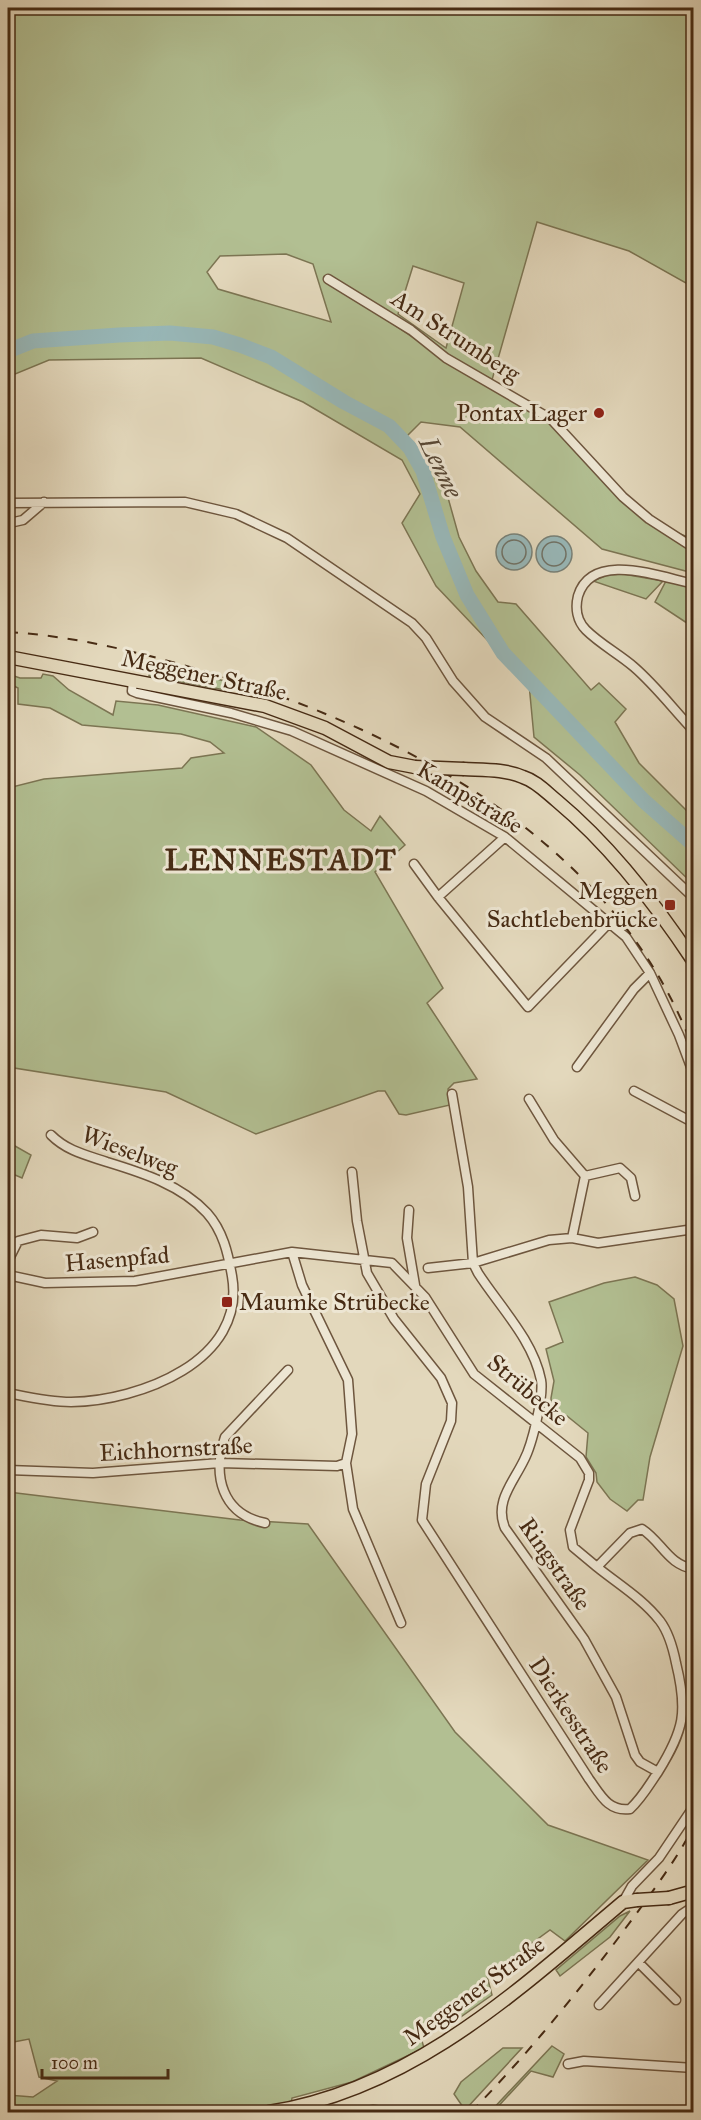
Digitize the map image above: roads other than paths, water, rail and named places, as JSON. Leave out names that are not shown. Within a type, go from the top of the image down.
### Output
[{"type":"main road","name":"Meggener Straße","points":[[8,657],[265,706],[325,728],[389,762],[415,767],[512,773],[533,781],[613,856],[688,945],[693,962]]},
{"type":"main road","points":[[623,1902],[669,1898],[693,1891]]},
{"type":"main road","name":"Meggener Straße","points":[[269,2112],[299,2110],[357,2090],[436,2048],[511,1995],[623,1902]]},
{"type":"street","name":"Am Strumberg","points":[[328,279],[411,330],[446,358],[551,419],[623,497],[649,519],[693,548]]},
{"type":"street","points":[[8,517],[14,522],[20,522],[44,502]]},
{"type":"street","points":[[8,504],[185,502],[237,514],[287,538],[412,623],[426,638],[457,687],[485,717],[546,758],[693,898]]},
{"type":"street","points":[[693,584],[610,569],[591,577],[584,584],[577,600],[576,612],[586,630],[643,675],[693,731]]},
{"type":"street","name":"Kampstraße","points":[[133,681],[132,691],[136,693],[261,721],[343,752],[426,791],[506,837],[626,937],[650,973],[679,1035],[693,1075]]},
{"type":"street","points":[[438,897],[506,837]]},
{"type":"street","points":[[414,864],[438,897],[528,1007],[610,922]]},
{"type":"street","points":[[577,1067],[634,988],[650,973]]},
{"type":"street","points":[[634,1091],[693,1123]]},
{"type":"street","name":"Ringstraße","points":[[452,1094],[468,1187],[473,1263],[494,1298],[534,1353],[542,1383],[532,1441],[525,1459],[506,1492],[501,1506],[501,1518],[584,1639],[616,1697],[635,1755],[640,1762],[658,1772]]},
{"type":"street","points":[[529,1099],[554,1140],[585,1176]]},
{"type":"street","name":"Wieselweg","points":[[8,1394],[44,1400],[83,1401],[129,1392],[181,1372],[212,1349],[230,1317],[234,1288],[223,1238],[216,1224],[198,1204],[149,1176],[68,1149],[51,1135]]},
{"type":"street","points":[[585,1176],[620,1168],[631,1178],[635,1197]]},
{"type":"street","points":[[352,1172],[357,1221],[365,1259]]},
{"type":"street","points":[[572,1238],[585,1176]]},
{"type":"street","points":[[410,1210],[407,1238],[415,1285]]},
{"type":"street","points":[[428,1268],[473,1263],[549,1240],[572,1238],[598,1243],[693,1228]]},
{"type":"street","points":[[8,1261],[18,1241],[41,1235],[78,1238],[93,1232]]},
{"type":"street","points":[[292,1252],[302,1285],[348,1380],[352,1434],[346,1463],[354,1509],[401,1623]]},
{"type":"street","name":"Strübecke","points":[[230,1265],[292,1252],[392,1263],[415,1285],[474,1374],[580,1458],[589,1473],[589,1480],[570,1530],[573,1547],[597,1567]]},
{"type":"street","name":"Dierkesstraße","points":[[365,1259],[367,1273],[378,1294],[412,1344],[441,1378],[452,1403],[452,1421],[426,1484],[422,1520],[606,1802],[615,1809],[630,1809],[640,1799],[679,1736],[683,1712],[683,1692],[672,1644],[662,1623],[646,1605],[597,1567]]},
{"type":"street","name":"Hasenpfad","points":[[8,1275],[45,1283],[91,1284],[135,1281],[230,1265]]},
{"type":"street","points":[[265,1523],[248,1519],[238,1513],[223,1490],[220,1463],[225,1437],[288,1370]]},
{"type":"street","name":"Eichhornstraße","points":[[8,1470],[93,1473],[220,1463],[337,1466],[346,1463]]},
{"type":"street","points":[[597,1567],[630,1533],[642,1529],[674,1562],[681,1567],[693,1569]]},
{"type":"street","points":[[623,1902],[632,1886],[658,1858],[693,1806]]},
{"type":"street","points":[[599,2005],[682,1914],[693,1906]]},
{"type":"street","points":[[639,1963],[676,2000]]},
{"type":"street","points":[[568,2064],[584,2061],[693,2068]]},
{"type":"water","points":[[514,534],[527,539],[532,552],[527,565],[514,570],[501,565],[496,552],[501,539]]},
{"type":"water","points":[[554,536],[567,541],[572,554],[567,567],[554,572],[541,567],[536,554],[541,541]]},
{"type":"waterway","name":"Lenne","points":[[8,351],[33,341],[119,335],[170,333],[213,337],[271,357],[344,402],[389,426],[410,448],[423,471],[443,537],[467,595],[503,653],[644,801],[694,845]]},
{"type":"railway","points":[[8,632],[58,637],[109,646],[207,672],[282,697],[356,727],[428,764],[497,806],[559,856],[614,913],[660,978],[694,1051]]},
{"type":"railway","points":[[471,2112],[531,2047],[586,1980],[660,1881],[694,1826]]},
{"type":"place","name":"Pontax Lager","points":[[599,413]]},
{"type":"place","name":"Meggen Sachtlebenbrücke","points":[[670,905]]},
{"type":"place","name":"Maumke Strübecke","points":[[227,1302]]},
{"type":"district","name":"LENNESTADT","points":[[281,860]]}]
